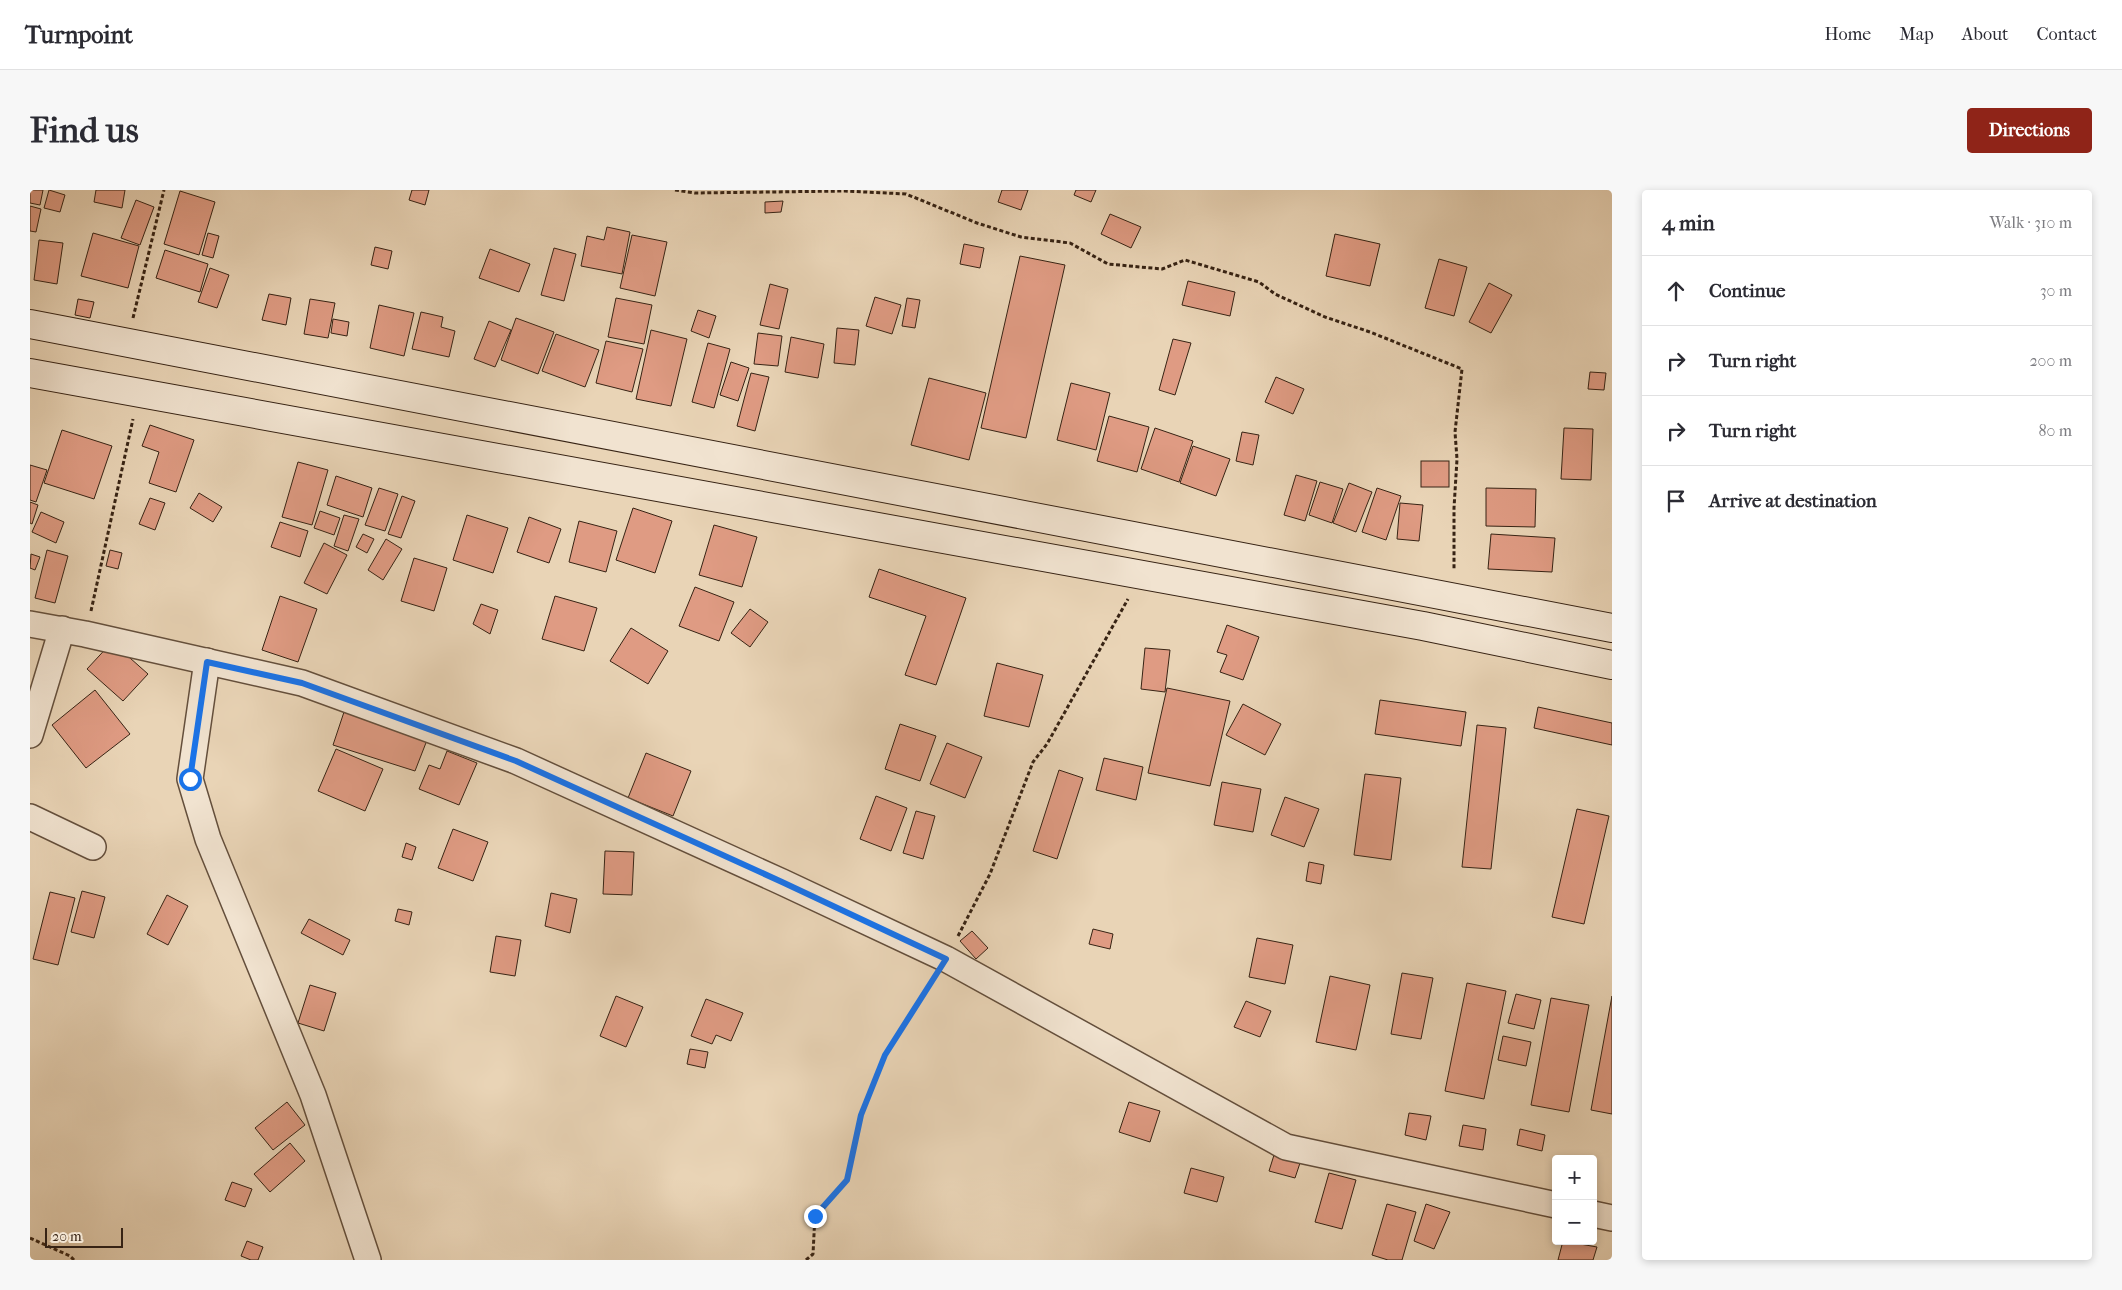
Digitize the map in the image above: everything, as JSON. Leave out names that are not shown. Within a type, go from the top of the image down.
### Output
[{"type":"main road","points":[[30,324],[1612,628]]},
{"type":"main road","points":[[30,374],[1423,626],[1612,665]]},
{"type":"street","points":[[30,624],[74,632],[302,683],[516,761],[946,959],[1286,1147],[1552,1205]]},
{"type":"street","points":[[30,735],[74,632]]},
{"type":"street","points":[[207,662],[190,779],[208,839],[313,1095],[368,1260]]},
{"type":"street","points":[[30,817],[93,846]]},
{"type":"street","points":[[1597,1215],[1612,1218]]},
{"type":"path","points":[[128,342],[164,190]]},
{"type":"path","points":[[675,190],[695,193],[845,190],[906,194],[977,223],[1021,237],[1070,243],[1108,264],[1162,269],[1185,260],[1259,282],[1275,294],[1325,317],[1370,332],[1462,369],[1455,432],[1457,460],[1452,552],[1456,598]]},
{"type":"path","points":[[74,632],[139,394]]},
{"type":"path","points":[[806,1260],[813,1254],[815,1216],[847,1180],[861,1115],[885,1055],[946,959],[990,874],[1033,762],[1047,744],[1143,575]]},
{"type":"path","points":[[30,1238],[70,1256],[74,1260]]},
{"type":"building","points":[[30,190],[43,190],[40,205],[30,203]]},
{"type":"building","points":[[49,190],[65,195],[60,212],[44,208]]},
{"type":"building","points":[[96,190],[125,190],[122,208],[94,202]]},
{"type":"building","points":[[412,190],[429,190],[425,205],[409,200]]},
{"type":"building","points":[[1002,190],[1028,190],[1021,210],[998,202]]},
{"type":"building","points":[[1076,190],[1096,190],[1091,202],[1074,195]]},
{"type":"building","points":[[180,191],[215,202],[199,255],[164,244]]},
{"type":"building","points":[[136,200],[154,207],[140,245],[121,238]]},
{"type":"building","points":[[783,201],[781,212],[765,213],[765,202]]},
{"type":"building","points":[[30,206],[41,209],[36,232],[30,231]]},
{"type":"building","points":[[1110,214],[1141,227],[1131,248],[1101,234]]},
{"type":"building","points":[[607,227],[630,232],[622,274],[581,266],[587,236],[604,240]]},
{"type":"building","points":[[93,233],[139,246],[128,288],[81,276]]},
{"type":"building","points":[[208,233],[219,236],[213,258],[202,255]]},
{"type":"building","points":[[1335,234],[1380,244],[1370,286],[1326,276]]},
{"type":"building","points":[[632,235],[667,242],[655,296],[620,288]]},
{"type":"building","points":[[39,240],[63,243],[57,284],[34,280]]},
{"type":"building","points":[[964,244],[984,248],[980,268],[960,264]]},
{"type":"building","points":[[375,247],[392,251],[388,269],[371,265]]},
{"type":"building","points":[[554,248],[576,254],[564,301],[541,295]]},
{"type":"building","points":[[490,249],[530,264],[519,292],[479,278]]},
{"type":"building","points":[[165,250],[208,264],[200,292],[156,278]]},
{"type":"building","points":[[1020,256],[1065,265],[1026,438],[981,428]]},
{"type":"building","points":[[1439,259],[1467,267],[1454,316],[1425,308]]},
{"type":"building","points":[[210,268],[229,275],[217,308],[198,302]]},
{"type":"building","points":[[1188,281],[1235,292],[1230,316],[1182,305]]},
{"type":"building","points":[[1489,283],[1512,295],[1491,333],[1469,322]]},
{"type":"building","points":[[770,284],[788,289],[779,329],[760,325]]},
{"type":"building","points":[[269,294],[291,298],[286,325],[262,320]]},
{"type":"building","points":[[875,297],[901,305],[892,334],[866,326]]},
{"type":"building","points":[[616,298],[652,305],[644,344],[608,337]]},
{"type":"building","points":[[907,298],[920,300],[915,328],[902,326]]},
{"type":"building","points":[[78,299],[94,302],[90,318],[75,315]]},
{"type":"building","points":[[310,299],[335,303],[328,338],[304,334]]},
{"type":"building","points":[[379,305],[414,313],[404,356],[370,348]]},
{"type":"building","points":[[698,310],[716,316],[709,338],[691,331]]},
{"type":"building","points":[[421,312],[443,317],[441,327],[455,331],[449,357],[412,349]]},
{"type":"building","points":[[516,318],[554,332],[538,374],[501,360]]},
{"type":"building","points":[[333,319],[349,322],[347,336],[331,333]]},
{"type":"building","points":[[489,321],[511,330],[495,367],[474,359]]},
{"type":"building","points":[[837,328],[859,330],[855,365],[834,363]]},
{"type":"building","points":[[651,330],[687,339],[671,406],[636,399]]},
{"type":"building","points":[[758,333],[782,336],[778,366],[754,364]]},
{"type":"building","points":[[556,334],[599,350],[585,387],[542,371]]},
{"type":"building","points":[[791,337],[824,344],[818,378],[785,372]]},
{"type":"building","points":[[1173,339],[1191,343],[1175,395],[1159,390]]},
{"type":"building","points":[[606,341],[643,349],[632,392],[596,383]]},
{"type":"building","points":[[708,343],[730,349],[714,408],[692,402]]},
{"type":"building","points":[[731,362],[749,368],[738,401],[720,395]]},
{"type":"building","points":[[1590,372],[1606,373],[1604,390],[1588,389]]},
{"type":"building","points":[[751,373],[769,377],[755,431],[737,426]]},
{"type":"building","points":[[1276,377],[1304,389],[1293,414],[1265,402]]},
{"type":"building","points":[[929,378],[986,393],[969,460],[911,445]]},
{"type":"building","points":[[1071,383],[1110,393],[1096,450],[1057,440]]},
{"type":"building","points":[[1109,416],[1149,427],[1137,472],[1097,461]]},
{"type":"building","points":[[150,425],[194,440],[176,492],[149,483],[159,452],[142,446]]},
{"type":"building","points":[[1155,428],[1193,441],[1179,482],[1141,469]]},
{"type":"building","points":[[1564,428],[1593,429],[1591,480],[1561,479]]},
{"type":"building","points":[[62,430],[112,446],[94,499],[44,483]]},
{"type":"building","points":[[1242,432],[1259,435],[1253,465],[1236,461]]},
{"type":"building","points":[[1193,446],[1230,459],[1216,496],[1180,483]]},
{"type":"building","points":[[1421,461],[1449,461],[1449,487],[1421,487]]},
{"type":"building","points":[[298,462],[328,470],[312,525],[282,517]]},
{"type":"building","points":[[30,465],[47,470],[36,502],[30,500]]},
{"type":"building","points":[[1296,475],[1317,481],[1305,521],[1284,515]]},
{"type":"building","points":[[336,476],[372,488],[363,517],[327,505]]},
{"type":"building","points":[[1320,482],[1343,489],[1332,523],[1309,515]]},
{"type":"building","points":[[1349,483],[1372,492],[1356,532],[1333,523]]},
{"type":"building","points":[[379,488],[398,494],[385,531],[365,525]]},
{"type":"building","points":[[1377,488],[1401,496],[1386,540],[1362,532]]},
{"type":"building","points":[[1486,488],[1536,489],[1535,527],[1486,526]]},
{"type":"building","points":[[199,493],[222,507],[213,522],[190,508]]},
{"type":"building","points":[[402,496],[415,501],[401,538],[388,534]]},
{"type":"building","points":[[150,498],[165,503],[155,530],[139,524]]},
{"type":"building","points":[[30,502],[38,505],[32,524],[30,523]]},
{"type":"building","points":[[1400,503],[1423,505],[1419,541],[1397,539]]},
{"type":"building","points":[[633,508],[672,521],[655,573],[616,560]]},
{"type":"building","points":[[320,511],[340,518],[334,535],[314,528]]},
{"type":"building","points":[[41,512],[64,522],[56,543],[32,532]]},
{"type":"building","points":[[344,515],[359,519],[348,551],[334,546]]},
{"type":"building","points":[[467,515],[508,528],[493,573],[453,560]]},
{"type":"building","points":[[529,517],[561,529],[549,563],[517,552]]},
{"type":"building","points":[[579,521],[617,531],[606,572],[569,562]]},
{"type":"building","points":[[280,522],[308,531],[300,557],[271,547]]},
{"type":"building","points":[[714,525],[757,537],[742,587],[699,575]]},
{"type":"building","points":[[363,534],[374,539],[367,553],[356,547]]},
{"type":"building","points":[[1491,534],[1555,538],[1552,572],[1488,569]]},
{"type":"building","points":[[386,539],[402,549],[383,580],[368,570]]},
{"type":"building","points":[[324,543],[347,555],[327,594],[304,583]]},
{"type":"building","points":[[47,550],[68,556],[55,603],[35,598]]},
{"type":"building","points":[[110,550],[122,553],[118,569],[106,566]]},
{"type":"building","points":[[31,554],[40,557],[35,570],[30,568]]},
{"type":"building","points":[[414,558],[447,568],[434,611],[401,601]]},
{"type":"building","points":[[879,569],[966,598],[936,685],[905,675],[926,616],[869,597]]},
{"type":"building","points":[[695,587],[734,602],[719,641],[679,626]]},
{"type":"building","points":[[280,596],[317,609],[298,662],[262,650]]},
{"type":"building","points":[[555,596],[597,608],[584,651],[542,639]]},
{"type":"building","points":[[481,604],[498,610],[490,634],[473,624]]},
{"type":"building","points":[[750,609],[768,622],[750,647],[731,633]]},
{"type":"building","points":[[1227,625],[1259,637],[1243,680],[1220,672],[1227,655],[1217,652]]},
{"type":"building","points":[[631,628],[668,651],[648,684],[610,661]]},
{"type":"building","points":[[112,642],[148,674],[123,701],[87,669]]},
{"type":"building","points":[[1145,648],[1170,650],[1165,692],[1141,689]]},
{"type":"building","points":[[997,663],[1043,675],[1029,727],[984,716]]},
{"type":"building","points":[[1167,688],[1230,701],[1210,786],[1148,773]]},
{"type":"building","points":[[95,690],[130,734],[86,768],[52,725]]},
{"type":"building","points":[[1380,700],[1466,712],[1461,746],[1375,734]]},
{"type":"building","points":[[1243,704],[1281,724],[1265,755],[1226,735]]},
{"type":"building","points":[[346,706],[429,735],[415,771],[333,745]]},
{"type":"building","points":[[1538,707],[1612,723],[1612,745],[1534,728]]},
{"type":"building","points":[[900,724],[936,736],[920,781],[885,769]]},
{"type":"building","points":[[1477,725],[1506,728],[1491,869],[1462,867]]},
{"type":"building","points":[[947,743],[982,757],[965,798],[930,784]]},
{"type":"building","points":[[336,749],[383,769],[365,811],[318,791]]},
{"type":"building","points":[[447,751],[477,763],[459,805],[419,789],[429,765],[440,769]]},
{"type":"building","points":[[646,753],[691,771],[673,816],[628,798]]},
{"type":"building","points":[[1104,758],[1143,767],[1136,800],[1096,790]]},
{"type":"building","points":[[1059,770],[1083,778],[1057,859],[1033,851]]},
{"type":"building","points":[[1365,774],[1401,778],[1391,860],[1354,855]]},
{"type":"building","points":[[1222,782],[1261,789],[1253,832],[1214,825]]},
{"type":"building","points":[[876,796],[907,808],[891,851],[860,839]]},
{"type":"building","points":[[1285,797],[1319,809],[1304,847],[1271,835]]},
{"type":"building","points":[[1577,809],[1609,816],[1584,924],[1552,917]]},
{"type":"building","points":[[916,811],[935,816],[923,859],[903,853]]},
{"type":"building","points":[[453,829],[488,842],[473,881],[438,868]]},
{"type":"building","points":[[406,843],[416,847],[412,860],[402,857]]},
{"type":"building","points":[[605,851],[634,852],[632,895],[603,894]]},
{"type":"building","points":[[1309,862],[1324,865],[1321,884],[1306,881]]},
{"type":"building","points":[[82,891],[105,897],[94,938],[71,932]]},
{"type":"building","points":[[50,892],[75,898],[58,965],[33,959]]},
{"type":"building","points":[[551,893],[577,899],[570,933],[545,926]]},
{"type":"building","points":[[167,895],[188,906],[168,945],[147,934]]},
{"type":"building","points":[[398,909],[412,912],[409,925],[395,921]]},
{"type":"building","points":[[309,919],[350,940],[343,955],[301,933]]},
{"type":"building","points":[[1093,929],[1113,934],[1110,949],[1089,944]]},
{"type":"building","points":[[972,931],[988,948],[976,959],[960,941]]},
{"type":"building","points":[[496,936],[521,940],[515,976],[490,972]]},
{"type":"building","points":[[1257,938],[1293,945],[1285,984],[1249,977]]},
{"type":"building","points":[[1402,973],[1433,978],[1421,1039],[1391,1034]]},
{"type":"building","points":[[1330,976],[1370,985],[1356,1050],[1316,1042]]},
{"type":"building","points":[[1467,983],[1506,991],[1484,1099],[1445,1091]]},
{"type":"building","points":[[310,985],[336,993],[324,1031],[298,1023]]},
{"type":"building","points":[[1516,994],[1541,1000],[1534,1029],[1508,1023]]},
{"type":"building","points":[[616,996],[643,1007],[626,1047],[600,1036]]},
{"type":"building","points":[[1612,996],[1612,1114],[1591,1110]]},
{"type":"building","points":[[1551,998],[1589,1005],[1569,1112],[1531,1105]]},
{"type":"building","points":[[706,999],[743,1013],[731,1041],[716,1035],[712,1044],[691,1036]]},
{"type":"building","points":[[1246,1001],[1271,1011],[1260,1037],[1234,1027]]},
{"type":"building","points":[[1503,1036],[1531,1042],[1526,1066],[1498,1060]]},
{"type":"building","points":[[690,1049],[708,1052],[705,1068],[687,1064]]},
{"type":"building","points":[[287,1102],[305,1125],[273,1150],[255,1128]]},
{"type":"building","points":[[1129,1102],[1160,1111],[1150,1142],[1119,1132]]},
{"type":"building","points":[[1409,1113],[1431,1116],[1426,1140],[1405,1135]]},
{"type":"building","points":[[1463,1125],[1486,1129],[1483,1150],[1459,1146]]},
{"type":"building","points":[[1520,1129],[1545,1135],[1542,1151],[1517,1145]]},
{"type":"building","points":[[290,1143],[305,1161],[270,1192],[254,1174]]},
{"type":"building","points":[[1274,1155],[1300,1163],[1295,1178],[1269,1171]]},
{"type":"building","points":[[1191,1168],[1224,1177],[1217,1202],[1184,1193]]},
{"type":"building","points":[[1329,1173],[1356,1180],[1342,1229],[1315,1222]]},
{"type":"building","points":[[232,1182],[252,1189],[245,1207],[225,1200]]},
{"type":"building","points":[[1387,1204],[1416,1212],[1402,1260],[1388,1260],[1372,1255]]},
{"type":"building","points":[[1426,1204],[1450,1212],[1434,1249],[1414,1241]]},
{"type":"building","points":[[247,1241],[263,1247],[258,1260],[251,1260],[241,1256]]},
{"type":"building","points":[[1562,1245],[1597,1247],[1593,1260],[1558,1260]]},
{"type":"route","points":[[190,779],[207,662],[302,683],[516,761],[946,959],[885,1055],[861,1115],[847,1180],[815,1216]]}]
